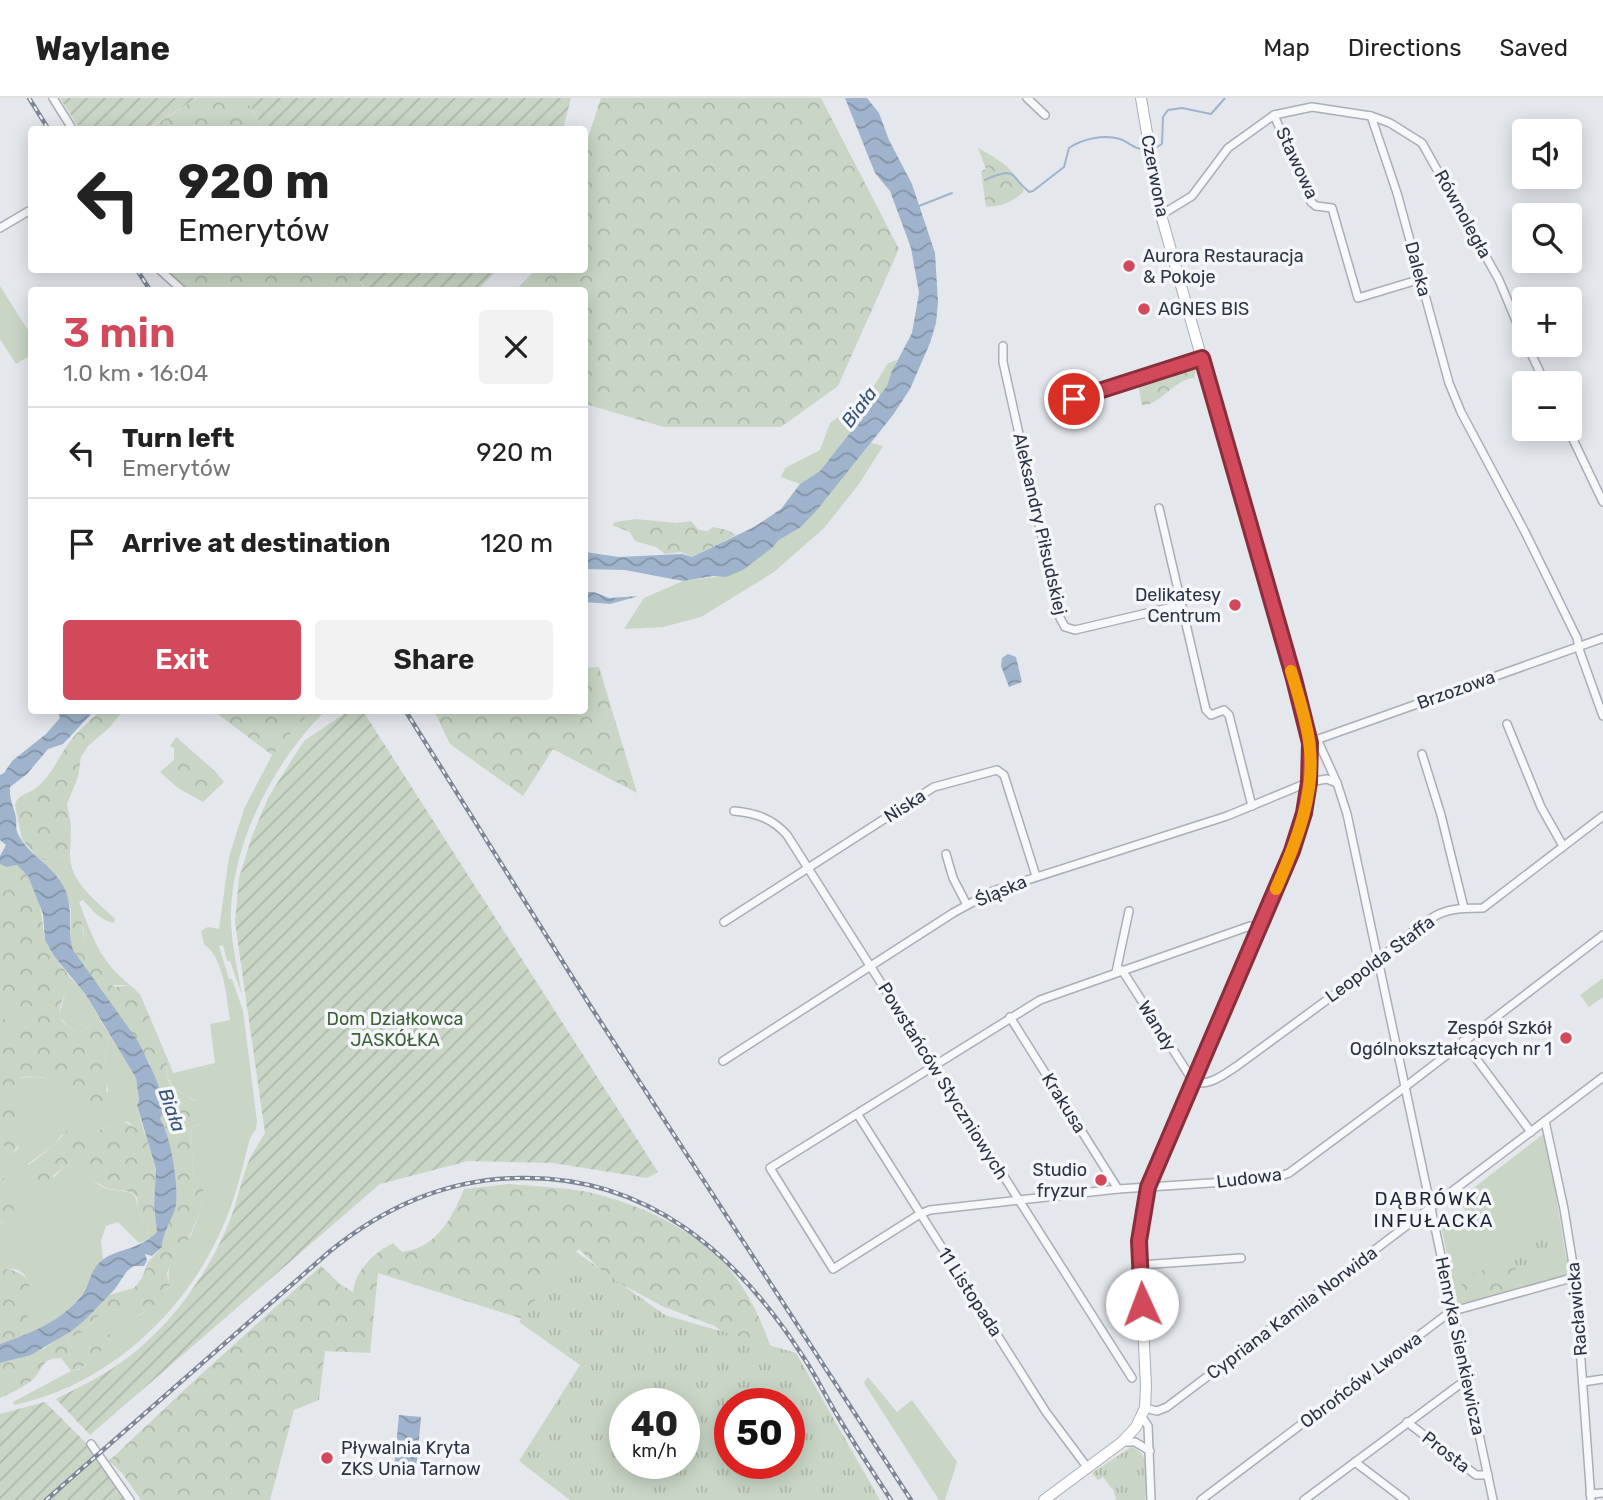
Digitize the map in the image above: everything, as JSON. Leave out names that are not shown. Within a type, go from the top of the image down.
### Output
[{"type":"main road","name":"Czerwona","points":[[1141,98],[1161,215],[1313,741],[1304,813],[1296,841],[1148,1187],[1142,1216],[1140,1265],[1144,1413]]},
{"type":"main road","points":[[1044,1500],[1122,1442],[1144,1413]]},
{"type":"street","points":[[53,98],[70,126]]},
{"type":"street","points":[[1027,98],[1045,115]]},
{"type":"street","points":[[1161,215],[1192,196],[1228,148],[1275,115],[1312,107],[1371,116]]},
{"type":"street","name":"Stawowa","points":[[1275,115],[1311,202],[1316,206],[1332,208],[1358,298],[1420,279]]},
{"type":"street","name":"Daleka","points":[[1371,116],[1397,193],[1449,383],[1461,412],[1577,638],[1603,716]]},
{"type":"street","name":"Równoległa","points":[[1371,116],[1391,123],[1422,143],[1503,286],[1512,309]]},
{"type":"street","points":[[0,229],[28,212]]},
{"type":"street","points":[[163,273],[179,287]]},
{"type":"street","name":"Aleksandry Piłsudskiej","points":[[1003,346],[1003,362],[1060,618],[1065,626],[1075,630],[1181,605]]},
{"type":"street","points":[[1074,399],[1202,358]]},
{"type":"street","points":[[1574,441],[1603,502]]},
{"type":"street","points":[[1159,508],[1206,710],[1211,715],[1224,710],[1229,716],[1252,806]]},
{"type":"street","name":"Brzozowa","points":[[1313,741],[1603,638]]},
{"type":"street","points":[[1507,724],[1541,807],[1563,846]]},
{"type":"street","name":"Henryka Sienkiewicza","points":[[1313,741],[1337,783],[1347,814],[1469,1377],[1493,1500]]},
{"type":"street","points":[[1422,754],[1441,815],[1464,908]]},
{"type":"street","name":"Niska","points":[[724,922],[934,787],[997,769],[1004,775],[1036,876]]},
{"type":"street","points":[[1309,782],[1327,779],[1337,783]]},
{"type":"street","name":"Śląska","points":[[723,1061],[871,965],[993,891],[1227,816],[1309,782]]},
{"type":"street","name":"Powstańców Styczniowych","points":[[734,811],[755,813],[778,824],[871,965],[1132,1378]]},
{"type":"street","name":"Leopolda Staffa","points":[[1193,1081],[1200,1084],[1213,1080],[1237,1066],[1438,914],[1464,908],[1483,908],[1603,816]]},
{"type":"street","points":[[946,854],[953,878],[967,905]]},
{"type":"street","points":[[1119,971],[1129,911]]},
{"type":"street","points":[[858,1115],[1040,1000],[1250,926],[1259,928]]},
{"type":"street","points":[[1119,971],[1129,931]]},
{"type":"street","name":"Ludowa","points":[[858,1115],[770,1168],[833,1269],[930,1210],[1118,1189],[1280,1177],[1405,1087],[1603,935]]},
{"type":"street","name":"Wandy","points":[[1119,971],[1193,1081]]},
{"type":"street","name":"Krakusa","points":[[1010,1017],[1118,1189]]},
{"type":"street","points":[[1463,1041],[1531,1132]]},
{"type":"street","name":"Cypriana Kamila Norwida","points":[[1144,1413],[1167,1407],[1603,1077]]},
{"type":"street","name":"11 Listopada","points":[[858,1115],[1046,1412],[1087,1466]]},
{"type":"street","name":"Racławicka","points":[[1545,1121],[1575,1277],[1591,1497]]},
{"type":"street","points":[[1140,1265],[1241,1258]]},
{"type":"street","name":"Obrońców Lwowa","points":[[1201,1500],[1453,1312],[1575,1277]]},
{"type":"street","points":[[1304,1500],[1469,1377]]},
{"type":"street","points":[[1583,1382],[1603,1379]]},
{"type":"street","name":"Czerwona","points":[[1144,1413],[1148,1426],[1151,1500]]},
{"type":"street","name":"Prosta","points":[[1407,1422],[1476,1475],[1488,1475]]},
{"type":"street","points":[[1122,1442],[1135,1442],[1150,1451]]},
{"type":"street","points":[[90,1444],[130,1500]]},
{"type":"street","points":[[1355,1462],[1405,1500]]},
{"type":"street","points":[[1591,1497],[1603,1493]]},
{"type":"green space","points":[[60,98],[197,98],[152,126],[78,126]]},
{"type":"green space","points":[[197,98],[245,98],[262,126],[153,126]]},
{"type":"green space","points":[[245,98],[571,98],[564,126],[262,126]]},
{"type":"green space","points":[[601,98],[821,98],[899,249],[838,386],[781,427],[664,427],[588,405],[588,287],[519,287],[532,273],[588,273],[588,138]]},
{"type":"green space","points":[[978,148],[1011,170],[1024,191],[1020,195],[1006,203],[986,207],[981,171],[986,169]]},
{"type":"green space","points":[[167,273],[354,273],[363,287],[183,287]]},
{"type":"green space","points":[[354,273],[494,273],[481,287],[364,287]]},
{"type":"green space","points":[[0,286],[28,330],[28,357],[16,364],[0,339]]},
{"type":"green space","points":[[897,360],[887,386],[820,471],[800,484],[781,477],[785,468],[820,450],[830,423],[868,396],[888,363]]},
{"type":"green space","points":[[1192,362],[1196,369],[1194,378],[1180,383],[1155,401],[1142,405],[1137,379]]},
{"type":"green space","points":[[871,443],[883,446],[859,484],[824,528],[774,572],[701,617],[663,627],[624,629],[644,598],[683,581],[723,576],[801,527]]},
{"type":"green space","points":[[636,519],[676,523],[691,521],[699,530],[708,531],[713,527],[736,535],[692,557],[681,552],[665,554],[656,547],[635,541],[630,532],[612,525],[615,522]]},
{"type":"green space","points":[[599,667],[637,793],[553,749],[523,796],[450,744],[435,714],[588,714],[588,668]]},
{"type":"green space","points":[[96,714],[121,714],[88,746],[81,757],[78,777],[67,804],[71,826],[70,854],[48,860],[39,859],[22,840],[15,805],[21,796],[42,783],[75,735]]},
{"type":"green space","points":[[218,714],[308,714],[272,755]]},
{"type":"green space","points":[[308,714],[322,714],[274,777],[260,802],[240,856],[234,883],[231,921],[242,995],[223,945],[219,946],[243,1011],[257,1121],[226,1219],[191,1283],[168,1312],[142,1338],[114,1361],[83,1380],[49,1395],[14,1405],[13,1402],[85,1366],[112,1340],[112,1336],[109,1334],[78,1348],[71,1346],[66,1339],[85,1331],[94,1319],[106,1311],[116,1309],[137,1316],[142,1314],[168,1289],[169,1267],[191,1235],[201,1210],[204,1186],[193,1176],[191,1127],[202,1124],[195,1100],[182,1094],[169,1081],[168,1060],[173,1073],[215,1063],[210,1024],[230,1020],[220,969],[211,951],[204,944],[201,931],[208,927],[219,929],[229,857],[244,809],[272,755]]},
{"type":"green space","name":"Dom Działkowca JASKÓŁKA","points":[[344,714],[365,714],[658,1172],[647,1178],[553,1163],[468,1161],[380,1184],[90,1435],[56,1399],[113,1368],[131,1355],[164,1325],[178,1308],[204,1271],[225,1232],[249,1162],[265,1133],[235,922],[239,878],[268,798],[305,740]]},
{"type":"green space","points":[[176,737],[224,782],[203,802],[178,788],[160,772],[174,760],[174,748],[170,746]]},
{"type":"green space","points":[[70,854],[71,864],[79,882],[115,919],[114,923],[105,920],[83,900],[79,902],[104,957],[130,985],[111,985],[85,943],[83,927],[71,910],[64,887],[58,877],[39,859],[48,860]]},
{"type":"green space","points":[[0,864],[6,867],[17,865],[28,875],[40,906],[45,940],[69,976],[60,1008],[62,1021],[78,1033],[94,1023],[102,1023],[110,1035],[104,1058],[108,1077],[105,1101],[95,1107],[84,1102],[65,1085],[53,1080],[22,1077],[16,1081],[14,1089],[20,1135],[18,1145],[12,1153],[8,1152],[0,1140],[0,1017],[25,1027],[31,1023],[22,1008],[0,990]]},
{"type":"green space","points":[[71,910],[81,921],[85,943],[111,985],[130,985],[140,994],[168,1060],[168,1080],[179,1092],[209,1112],[207,1122],[191,1127],[193,1176],[204,1186],[201,1210],[182,1253],[169,1267],[169,1286],[151,1308],[137,1316],[116,1309],[106,1311],[94,1319],[85,1331],[66,1339],[71,1346],[78,1348],[91,1340],[110,1334],[112,1336],[112,1340],[87,1363],[71,1371],[61,1358],[49,1360],[31,1381],[0,1398],[0,1363],[45,1348],[84,1321],[109,1295],[134,1288],[142,1278],[148,1262],[162,1247],[176,1205],[173,1161],[168,1137],[160,1119],[166,1104],[149,1062],[73,950],[70,939]]},
{"type":"green space","points":[[69,976],[86,995],[102,1023],[94,1023],[78,1033],[69,1028],[59,1016]]},
{"type":"green space","points":[[1603,978],[1603,997],[1589,1007],[1580,995]]},
{"type":"green space","points":[[0,990],[22,1008],[31,1023],[28,1027],[0,1017]]},
{"type":"green space","points":[[110,1035],[136,1078],[139,1100],[137,1106],[145,1135],[123,1121],[86,1136],[61,1135],[56,1143],[28,1164],[54,1177],[65,1166],[74,1168],[105,1188],[133,1194],[140,1215],[149,1230],[150,1239],[139,1243],[118,1222],[106,1226],[101,1241],[103,1259],[82,1294],[60,1317],[33,1333],[26,1327],[29,1297],[27,1279],[22,1272],[13,1269],[0,1270],[0,1223],[4,1222],[6,1181],[0,1173],[0,1140],[8,1152],[12,1153],[18,1149],[19,1131],[12,1117],[10,1088],[18,1078],[50,1079],[68,1086],[83,1101],[95,1107],[108,1091],[104,1058]]},
{"type":"green space","points":[[123,1121],[145,1133],[156,1169],[154,1206],[157,1232],[150,1239],[149,1229],[139,1213],[137,1197],[131,1192],[102,1186],[79,1170],[65,1166],[43,1184],[35,1185],[24,1177],[23,1170],[56,1143],[67,1130],[86,1136]]},
{"type":"green space","points":[[1546,1132],[1566,1258],[1570,1262],[1570,1275],[1458,1307],[1439,1216],[1442,1215],[1449,1227],[1467,1213],[1458,1200]]},
{"type":"green space","points":[[0,1173],[10,1189],[14,1205],[12,1218],[0,1223]]},
{"type":"green space","points":[[509,1184],[589,1192],[640,1208],[679,1228],[714,1253],[741,1285],[757,1313],[784,1388],[774,1388],[715,1326],[664,1307],[608,1277],[579,1249],[563,1263],[523,1319],[378,1273],[370,1353],[325,1351],[319,1400],[294,1410],[270,1500],[141,1500],[122,1473],[109,1461],[321,1266],[341,1285],[353,1292],[357,1276],[362,1269],[386,1247],[393,1243],[402,1252],[424,1245],[433,1238],[448,1221],[464,1189]]},
{"type":"green space","points":[[1548,1235],[1555,1261],[1517,1271],[1510,1245]]},
{"type":"green space","points":[[572,1249],[665,1315],[796,1353],[880,1500],[570,1500],[519,1461],[580,1365],[519,1322]]},
{"type":"green space","points":[[1513,1256],[1519,1286],[1469,1302],[1460,1282],[1463,1276],[1503,1264],[1506,1258]]},
{"type":"green space","points":[[0,1270],[17,1272],[29,1283],[26,1327],[33,1333],[0,1344]]},
{"type":"green space","points":[[868,1377],[897,1412],[912,1400],[957,1462],[945,1500],[939,1500],[864,1383]]},
{"type":"green space","points":[[45,1402],[86,1443],[125,1500],[0,1500],[0,1414]]},
{"type":"green space","points":[[1131,1447],[1138,1450],[1145,1461],[1145,1500],[1116,1500],[1114,1491],[1103,1477],[1098,1480],[1092,1473]]},
{"type":"water","points":[[845,98],[867,98],[879,113],[889,140],[912,184],[935,253],[938,302],[936,323],[910,389],[893,415],[801,527],[779,540],[743,570],[726,577],[713,576],[683,581],[625,570],[588,569],[588,552],[619,557],[682,554],[692,557],[754,527],[781,509],[800,484],[820,471],[887,386],[912,333],[919,293],[911,248],[890,191],[875,173]]},
{"type":"water","points":[[588,592],[609,598],[639,596],[610,604],[588,602]]},
{"type":"water","points":[[1008,654],[1016,657],[1022,682],[1009,687],[1001,666],[1002,658]]},
{"type":"water","points":[[59,714],[91,714],[63,744],[48,749],[27,774],[10,787],[17,830],[22,841],[54,872],[64,887],[69,904],[73,950],[138,1041],[154,1074],[167,1107],[160,1119],[168,1137],[173,1161],[176,1205],[162,1247],[152,1256],[145,1254],[147,1260],[144,1266],[134,1266],[127,1271],[115,1289],[84,1321],[31,1355],[0,1363],[0,1344],[34,1331],[65,1312],[82,1295],[100,1262],[112,1254],[142,1243],[157,1232],[154,1206],[156,1169],[137,1105],[139,1100],[136,1078],[86,995],[54,956],[45,940],[43,914],[28,876],[17,865],[6,867],[0,864],[0,856],[6,845],[0,840],[0,775],[60,718]]},
{"type":"water","points":[[399,1415],[421,1417],[416,1472],[394,1468]]},
{"type":"waterway","points":[[1155,148],[1162,144],[1163,117],[1168,110],[1182,108],[1211,114],[1225,98]]},
{"type":"waterway","points":[[985,180],[1008,173],[1029,192],[1033,191],[1064,167],[1069,148],[1093,138],[1114,138],[1146,149]]},
{"type":"waterway","points":[[919,206],[952,193]]},
{"type":"railway","points":[[29,98],[46,126]]},
{"type":"railway","points":[[139,273],[148,287]]},
{"type":"railway","points":[[408,714],[591,1007],[911,1500]]},
{"type":"railway","points":[[46,1500],[350,1236],[394,1209],[418,1198],[467,1184],[519,1178],[565,1181],[608,1190],[647,1206],[684,1227],[717,1253],[748,1284],[807,1362],[843,1426],[891,1500]]},
{"type":"slow traffic","points":[[1276,889],[1300,830],[1309,782],[1310,743],[1291,671]]},
{"type":"place","name":"Aurora Restauracja & Pokoje","points":[[1129,266]]},
{"type":"place","name":"AGNES BIS","points":[[1144,309]]},
{"type":"place","name":"Delikatesy Centrum","points":[[1235,605]]},
{"type":"place","name":"Zespół Szkół Ogólnokształcących nr 1","points":[[1566,1038]]},
{"type":"place","name":"Studio fryzur","points":[[1101,1180]]},
{"type":"place","name":"Pływalnia Kryta ZKS Unia Tarnow","points":[[327,1458]]},
{"type":"district","name":"DĄBRÓWKA INFUŁACKA","points":[[1434,1209]]},
{"type":"route","points":[[1074,399],[1202,358],[1310,743],[1309,782],[1300,830],[1148,1187],[1139,1241],[1142,1304]]},
{"type":"water label","name":"Biała","points":[[859,407]]},
{"type":"water label","name":"Biała","points":[[172,1110]]}]
